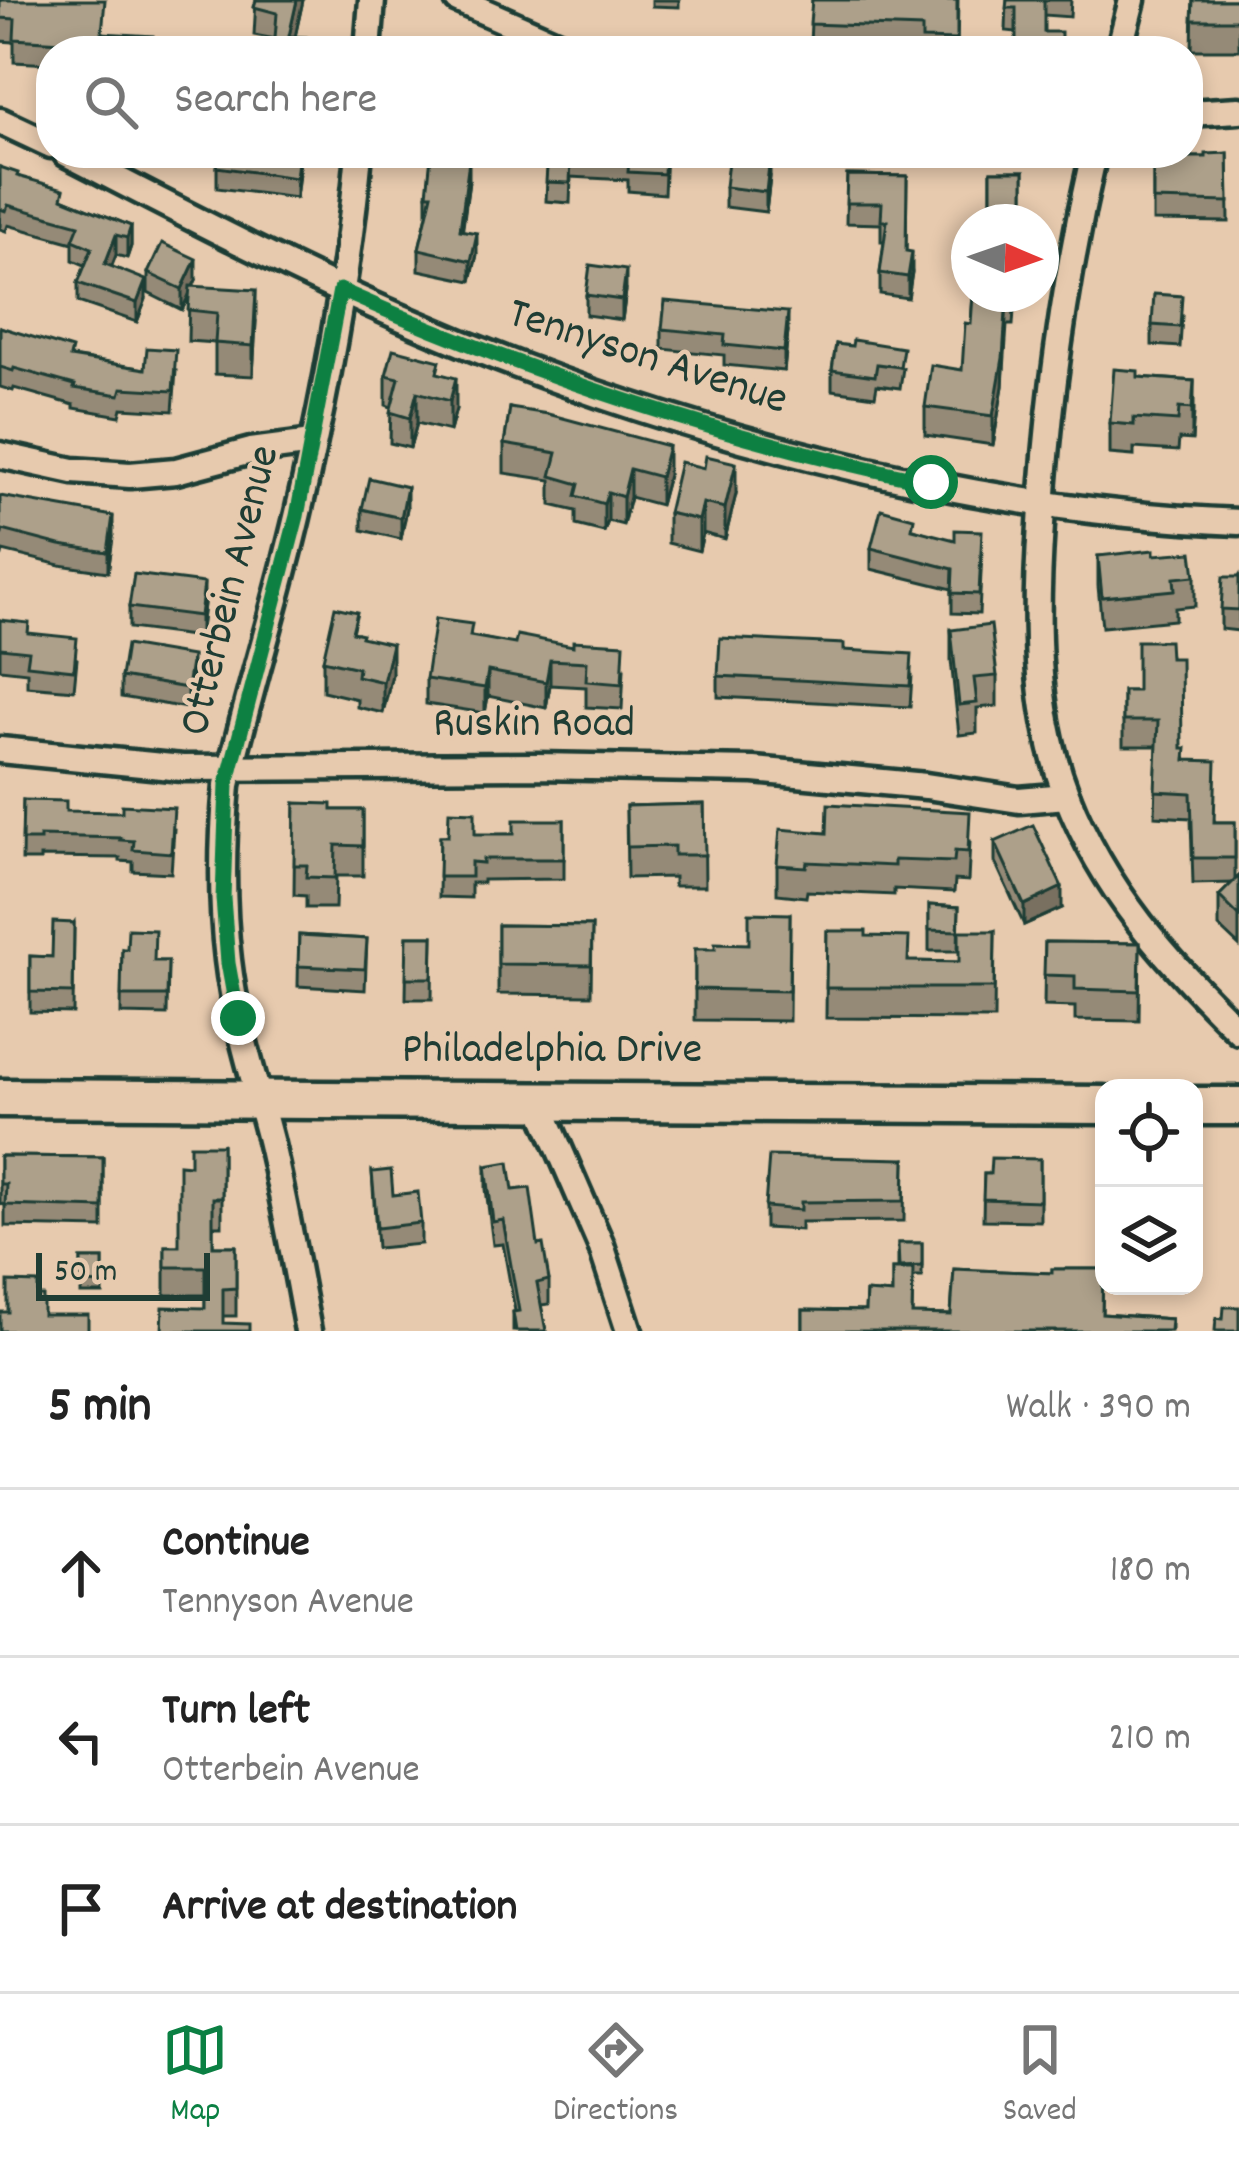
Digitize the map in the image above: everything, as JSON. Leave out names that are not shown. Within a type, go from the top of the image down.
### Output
[{"type":"main road","name":"Philadelphia Drive","points":[[0,1098],[1095,1105]]},
{"type":"main road","points":[[1203,1106],[1239,1106]]},
{"type":"street","points":[[369,36],[372,0]]},
{"type":"street","points":[[458,0],[540,36]]},
{"type":"street","points":[[1123,36],[1132,0]]},
{"type":"street","points":[[1203,112],[1239,110]]},
{"type":"street","points":[[0,121],[36,138]]},
{"type":"street","name":"Tennyson Avenue","points":[[95,168],[340,290],[532,370],[731,435],[847,465],[1042,503],[1239,522]]},
{"type":"street","name":"Otterbein Avenue","points":[[308,1331],[228,963],[223,898],[225,817],[231,769],[312,443],[357,168]]},
{"type":"street","points":[[1091,168],[1052,382],[1042,503],[1036,618],[1048,728],[1066,796],[1103,869],[1143,929],[1239,1031]]},
{"type":"street","points":[[0,455],[73,471],[130,476],[312,443]]},
{"type":"street","name":"Ruskin Road","points":[[0,750],[84,761],[231,769],[754,770],[1019,800],[1066,796]]},
{"type":"street","points":[[538,1100],[601,1245],[629,1331]]},
{"type":"building","points":[[0,0],[105,0],[102,33],[153,36],[14,39],[15,19],[0,18]]},
{"type":"building","points":[[256,0],[297,0],[289,36],[275,36],[277,13],[254,7]]},
{"type":"building","points":[[812,0],[957,0],[957,36],[922,36],[922,28],[810,24]]},
{"type":"building","points":[[1007,0],[1044,0],[1044,32],[1061,32],[1061,36],[1016,36],[1016,8],[1006,8]]},
{"type":"building","points":[[1193,0],[1239,0],[1239,20],[1192,20]]},
{"type":"building","points":[[1228,153],[1229,202],[1153,200],[1153,168],[1203,168],[1206,154]]},
{"type":"building","points":[[0,167],[64,189],[62,198],[131,226],[127,238],[116,235],[105,264],[146,280],[137,303],[78,283],[92,248],[73,240],[79,225],[8,205],[6,211],[0,209]]},
{"type":"building","points":[[224,168],[297,168],[296,178]]},
{"type":"building","points":[[430,168],[468,168],[460,230],[477,233],[471,261],[419,249],[432,194],[427,194]]},
{"type":"building","points":[[547,168],[571,168],[570,183],[546,182]]},
{"type":"building","points":[[628,168],[664,168],[664,174],[628,172]]},
{"type":"building","points":[[727,168],[769,168],[766,192],[725,187]]},
{"type":"building","points":[[991,171],[1024,171],[1024,204],[991,204]]},
{"type":"building","points":[[847,175],[907,176],[906,251],[912,252],[908,277],[880,273],[887,221],[881,221],[882,203],[846,203]]},
{"type":"building","points":[[162,243],[196,259],[182,289],[148,273]]},
{"type":"building","points":[[590,265],[626,270],[622,300],[586,295]]},
{"type":"building","points":[[190,286],[256,290],[253,346],[215,343],[217,313],[188,310]]},
{"type":"building","points":[[1154,294],[1182,296],[1180,327],[1152,325]]},
{"type":"building","points":[[665,301],[788,312],[784,351],[724,345],[725,335],[662,329]]},
{"type":"building","points":[[972,312],[1006,312],[993,416],[925,407],[931,365],[962,370],[965,323],[971,324]]},
{"type":"building","points":[[0,327],[72,349],[70,357],[145,369],[147,348],[176,350],[173,391],[122,388],[120,395],[74,388],[0,367]]},
{"type":"building","points":[[853,340],[903,348],[900,367],[877,364],[875,376],[832,370],[836,344],[852,346]]},
{"type":"building","points":[[393,349],[440,361],[437,373],[456,378],[450,401],[417,392],[410,418],[390,412],[399,378],[386,375]]},
{"type":"building","points":[[1114,369],[1138,371],[1138,377],[1194,381],[1192,409],[1179,408],[1178,421],[1134,418],[1134,425],[1110,423]]},
{"type":"building","points":[[510,408],[668,446],[660,477],[630,469],[623,497],[608,492],[604,504],[576,496],[579,484],[551,476],[557,453],[504,444]]},
{"type":"building","points":[[706,456],[736,463],[725,508],[703,503],[699,520],[668,513],[680,462],[704,468]]},
{"type":"building","points":[[369,478],[407,487],[401,518],[362,509]]},
{"type":"building","points":[[0,496],[113,516],[108,552],[3,530],[0,534]]},
{"type":"building","points":[[881,509],[914,518],[912,529],[955,540],[955,530],[982,531],[979,594],[952,593],[953,569],[871,548]]},
{"type":"building","points":[[1154,550],[1154,555],[1192,552],[1195,576],[1174,578],[1175,590],[1102,597],[1098,556]]},
{"type":"building","points":[[134,574],[204,583],[200,616],[129,607]]},
{"type":"building","points":[[1223,577],[1239,577],[1239,610],[1221,609]]},
{"type":"building","points":[[335,607],[357,612],[352,632],[392,644],[383,682],[357,676],[358,668],[323,660]]},
{"type":"building","points":[[435,619],[472,624],[470,636],[515,644],[517,635],[573,646],[573,641],[624,644],[622,684],[586,681],[587,662],[550,660],[546,682],[488,671],[485,688],[426,679]]},
{"type":"building","points":[[0,620],[29,623],[28,633],[77,638],[74,670],[27,665],[29,651],[0,648]]},
{"type":"building","points":[[991,625],[997,676],[974,678],[977,703],[959,705],[951,630]]},
{"type":"building","points":[[720,638],[844,644],[844,650],[912,654],[910,686],[718,676]]},
{"type":"building","points":[[1137,641],[1169,641],[1170,658],[1181,658],[1185,760],[1216,761],[1214,822],[1235,822],[1235,858],[1193,858],[1191,793],[1155,791],[1158,721],[1123,721],[1123,691],[1137,691]]},
{"type":"building","points":[[126,645],[192,656],[187,688],[121,677]]},
{"type":"building","points":[[23,800],[66,801],[66,811],[122,812],[122,805],[174,808],[171,853],[133,850],[134,841],[121,838],[40,836],[40,840],[22,840]]},
{"type":"building","points":[[295,803],[363,810],[363,846],[336,845],[335,878],[306,877],[307,865],[294,865]]},
{"type":"building","points":[[704,804],[705,855],[674,855],[674,846],[627,847],[626,806]]},
{"type":"building","points":[[828,804],[970,812],[968,852],[955,851],[954,862],[777,865],[780,829],[827,833]]},
{"type":"building","points":[[449,811],[475,812],[475,834],[514,834],[514,820],[564,820],[564,859],[483,859],[483,863],[471,862],[471,877],[439,877],[440,836],[448,836]]},
{"type":"building","points":[[1033,825],[1062,887],[1024,905],[995,842]]},
{"type":"building","points":[[1239,876],[1239,916],[1219,896]]},
{"type":"building","points":[[929,905],[959,907],[958,931],[929,930]]},
{"type":"building","points":[[749,913],[790,914],[789,991],[695,989],[695,949],[715,949],[715,943],[749,944]]},
{"type":"building","points":[[53,922],[74,923],[73,993],[30,992],[30,956],[52,957]]},
{"type":"building","points":[[498,925],[592,926],[591,965],[498,964]]},
{"type":"building","points":[[128,929],[155,930],[154,961],[168,961],[167,996],[121,996],[122,949],[127,949]]},
{"type":"building","points":[[827,931],[909,937],[908,961],[959,962],[959,931],[995,931],[994,988],[826,988]]},
{"type":"building","points":[[299,935],[367,939],[365,969],[298,966]]},
{"type":"building","points":[[407,936],[433,936],[432,978],[406,978]]},
{"type":"building","points":[[1045,942],[1140,943],[1139,991],[1075,989],[1075,976],[1044,975]]},
{"type":"building","points":[[190,1145],[222,1145],[222,1198],[213,1198],[213,1246],[236,1246],[236,1288],[223,1289],[223,1323],[249,1324],[249,1331],[162,1331],[163,1307],[205,1308],[205,1267],[165,1267],[165,1246],[179,1246],[179,1164],[190,1165]]},
{"type":"building","points":[[0,1156],[103,1157],[103,1208],[5,1205]]},
{"type":"building","points":[[769,1156],[905,1159],[904,1201],[801,1202],[801,1210],[765,1207]]},
{"type":"building","points":[[991,1158],[1040,1159],[1040,1201],[983,1199],[984,1174],[990,1174]]},
{"type":"building","points":[[509,1162],[513,1190],[530,1188],[538,1245],[543,1244],[549,1280],[537,1283],[546,1331],[516,1331],[513,1312],[519,1311],[503,1220],[493,1222],[486,1166]]},
{"type":"building","points":[[391,1170],[393,1195],[418,1192],[421,1223],[377,1228],[372,1172]]},
{"type":"building","points":[[898,1243],[922,1243],[922,1266],[899,1267]]},
{"type":"building","points":[[81,1259],[103,1259],[103,1284],[81,1283]]},
{"type":"building","points":[[892,1269],[913,1269],[912,1314],[951,1315],[954,1269],[1052,1273],[1052,1269],[1095,1269],[1095,1295],[1102,1295],[1102,1314],[1171,1319],[1170,1331],[803,1331],[803,1310],[865,1311],[866,1292],[892,1294]]},
{"type":"building","points":[[8,1282],[38,1283],[43,1315],[88,1315],[88,1331],[0,1331],[0,1312],[8,1312]]},
{"type":"building","points":[[1224,1307],[1239,1307],[1239,1331],[1215,1331],[1216,1318],[1223,1319]]},
{"type":"route","points":[[238,1018],[223,898],[227,784],[297,516],[340,290],[532,370],[617,399],[731,435],[931,482]]}]
